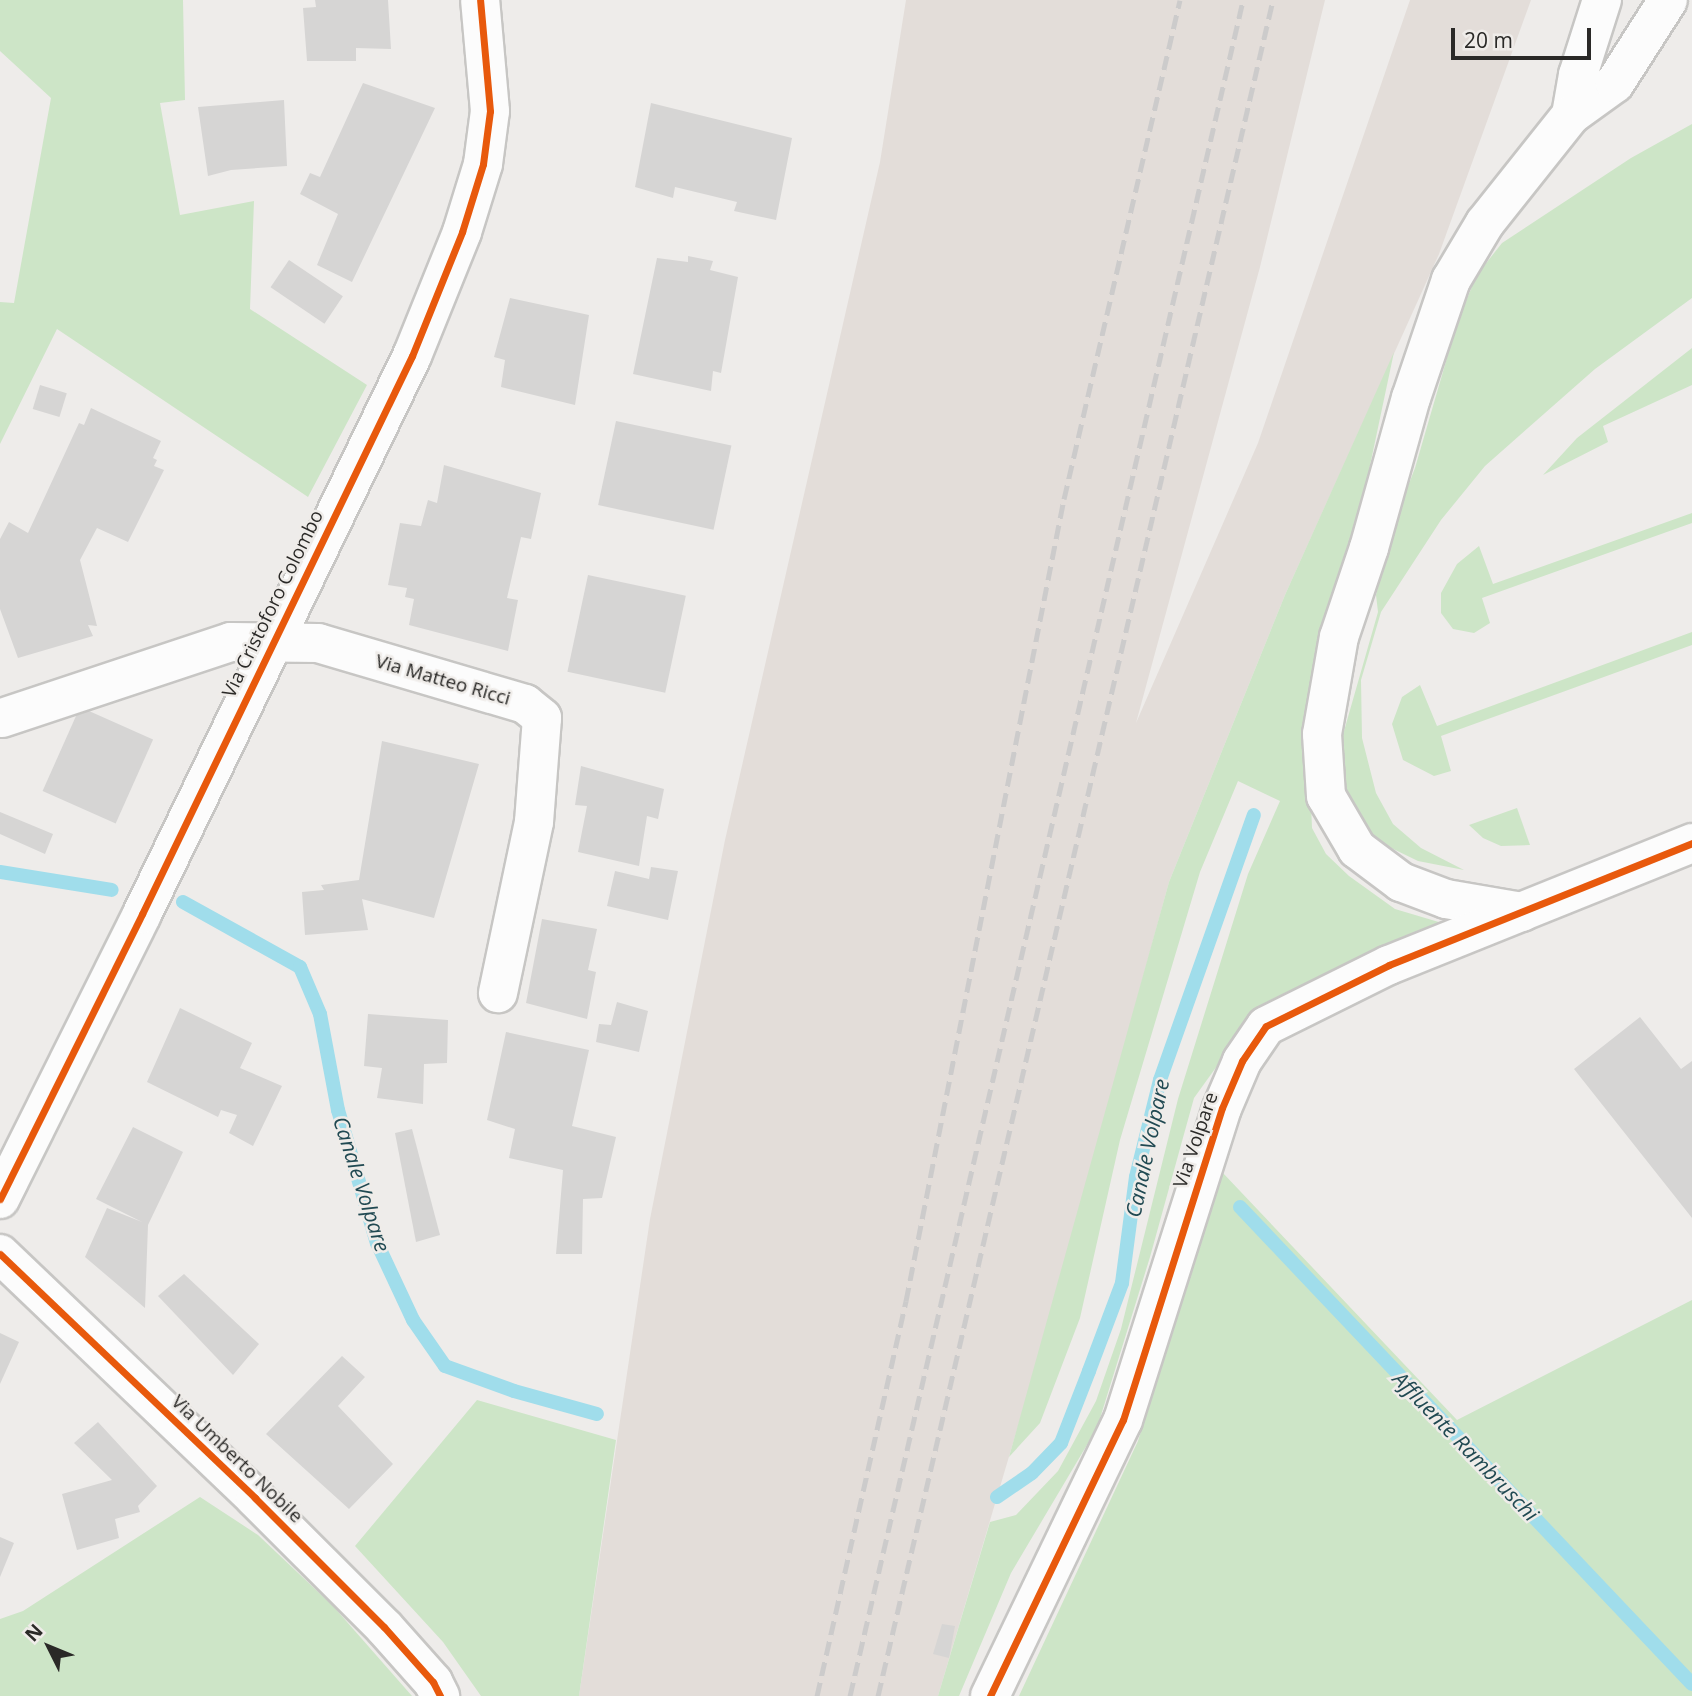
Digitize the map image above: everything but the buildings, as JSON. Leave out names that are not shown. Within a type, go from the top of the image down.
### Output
[{"type":"street","name":"Via Cristoforo Colombo","points":[[0,1199],[142,914],[412,356],[462,232],[483,164],[490,111],[480,0]]},
{"type":"street","points":[[1571,116],[1578,75],[1602,0]]},
{"type":"street","points":[[1522,912],[1447,899],[1401,883],[1357,849],[1326,796],[1322,734],[1339,637],[1369,548],[1419,373],[1451,280],[1485,223],[1571,116],[1615,83],[1668,0]]},
{"type":"street","name":"Via Cristoforo Colombo","points":[[2,718],[231,642],[272,642]]},
{"type":"street","name":"Via Matteo Ricci","points":[[272,642],[318,643],[525,704],[542,718],[534,822],[498,993]]},
{"type":"street","name":"Via Volpare","points":[[990,1696],[1122,1420],[1222,1108],[1242,1061],[1266,1026],[1390,965],[1692,843]]},
{"type":"street","name":"Via Umberto Nobile","points":[[0,1254],[256,1498],[384,1627],[433,1682],[440,1696]]},
{"type":"shaded area","points":[[906,0],[1325,0],[1260,267],[1136,723],[1258,443],[1410,0],[1531,0],[1439,254],[1285,595],[1169,882],[1048,1325],[938,1696],[579,1696],[650,1219],[725,840],[880,162]]},
{"type":"green space","points":[[0,0],[183,0],[185,100],[160,103],[180,215],[254,201],[250,309],[367,385],[308,497],[57,329],[0,444],[0,302],[14,303],[51,98],[0,51]]},
{"type":"green space","points":[[1692,124],[1692,298],[1595,369],[1485,466],[1441,520],[1381,612],[1361,680],[1362,738],[1376,793],[1393,824],[1421,848],[1464,870],[1418,861],[1385,845],[1365,828],[1347,793],[1340,745],[1378,612],[1376,595],[1396,517],[1415,468],[1456,327],[1476,276],[1502,243],[1631,158]]},
{"type":"green space","points":[[1692,348],[1692,385],[1603,426],[1608,442],[1543,475],[1577,438]]},
{"type":"green space","points":[[1394,352],[1309,754],[1312,828],[1326,854],[1349,876],[1395,909],[1442,923],[1240,1034],[1194,1098],[1150,1257],[1097,1428],[1011,1573],[959,1696],[938,1696],[990,1522],[1016,1515],[1058,1471],[1096,1401],[1121,1329],[1178,1099],[1248,874],[1280,801],[1238,781],[1200,872],[1120,1140],[1080,1318],[1040,1423],[1009,1457],[1169,882],[1285,595]]},
{"type":"green space","points":[[1692,513],[1692,523],[1482,598],[1490,623],[1474,633],[1453,629],[1441,613],[1441,593],[1457,564],[1479,546],[1493,584]]},
{"type":"green space","points":[[1692,632],[1692,645],[1441,736],[1451,771],[1434,776],[1403,760],[1392,724],[1402,697],[1420,685],[1437,726]]},
{"type":"green space","points":[[1517,808],[1530,845],[1501,846],[1483,838],[1469,825]]},
{"type":"green space","points":[[1222,1172],[1457,1420],[1692,1300],[1692,1696],[1019,1696],[1138,1441]]},
{"type":"green space","points":[[477,1400],[616,1440],[579,1696],[481,1696],[443,1642],[355,1546]]},
{"type":"green space","points":[[200,1497],[258,1535],[333,1606],[412,1696],[0,1696],[0,1619],[23,1611]]},
{"type":"waterway","name":"Canale Volpare","points":[[997,1497],[1032,1473],[1061,1443],[1089,1371],[1122,1283],[1136,1177],[1160,1080],[1254,815]]},
{"type":"waterway","name":"Canale Volpare","points":[[0,872],[112,890]]},
{"type":"waterway","name":"Canale Volpare","points":[[183,902],[300,967],[320,1014],[338,1110],[377,1243],[413,1320],[445,1366],[514,1391],[597,1414]]},
{"type":"waterway","name":"Affluente Rambruschi","points":[[1240,1207],[1692,1684]]},
{"type":"railway","points":[[817,1696],[906,1301],[1064,499],[1180,0]]},
{"type":"railway","points":[[850,1696],[1243,0]]},
{"type":"railway","points":[[878,1696],[1273,0]]},
{"type":"cycle path","points":[[0,1199],[142,914],[412,356],[462,232],[483,164],[490,111],[480,0]]},
{"type":"cycle path","points":[[990,1696],[1123,1420],[1222,1108],[1242,1061],[1266,1026],[1389,965],[1692,843]]},
{"type":"cycle path","points":[[0,1254],[255,1498],[384,1627],[433,1682],[440,1696]]}]
